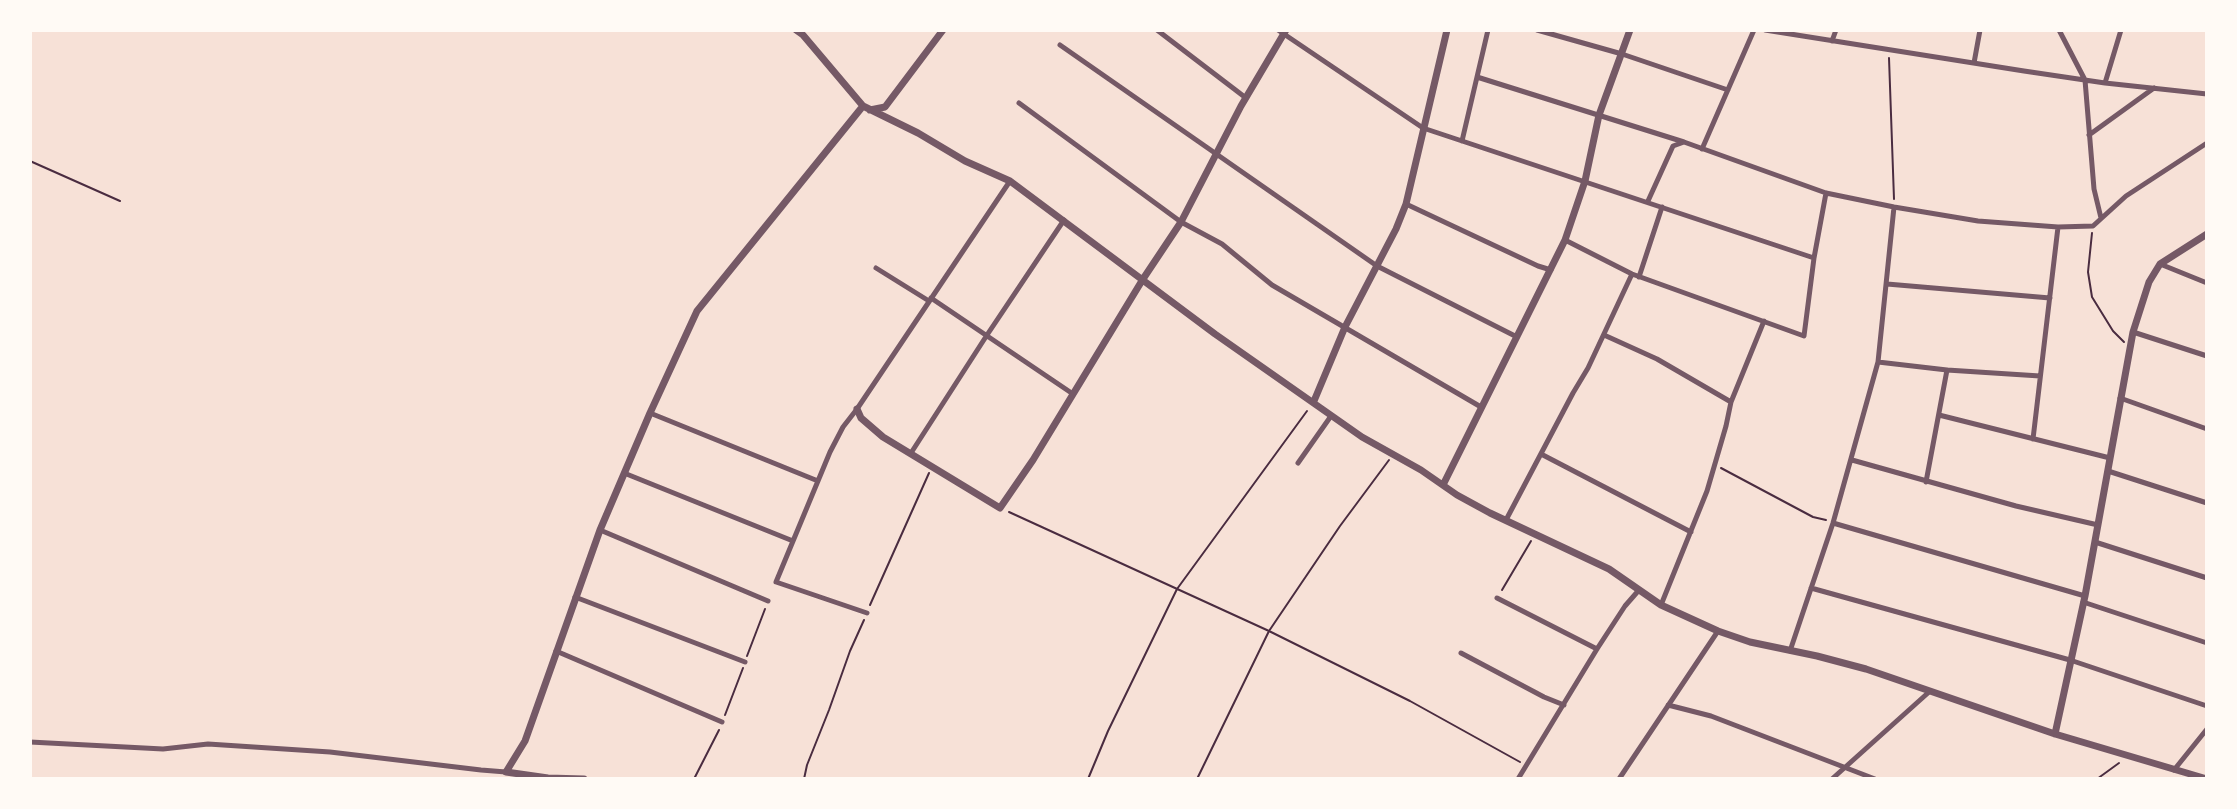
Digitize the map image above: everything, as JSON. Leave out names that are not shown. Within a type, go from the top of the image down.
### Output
[{"type":"street","points":[[796,30],[867,108],[965,161],[1010,181],[1216,334],[1362,437],[1490,513],[1609,569],[1661,605],[1718,631],[1750,642],[1866,669],[2055,734],[2207,779]]},
{"type":"street","points":[[506,772],[525,741],[600,530],[650,412],[697,312],[867,108],[886,107],[943,30]]},
{"type":"street","points":[[1157,30],[1247,98]]},
{"type":"street","points":[[1314,401],[1345,327],[1396,229],[1406,204],[1447,30]]},
{"type":"street","points":[[1462,141],[1489,30]]},
{"type":"street","points":[[1537,30],[1622,54],[1728,90]]},
{"type":"street","points":[[1443,485],[1565,240],[1585,181],[1600,115],[1630,30]]},
{"type":"street","points":[[1702,149],[1754,30]]},
{"type":"street","points":[[1765,30],[2105,83],[2207,94]]},
{"type":"street","points":[[1832,41],[1836,30]]},
{"type":"street","points":[[1973,63],[1980,30]]},
{"type":"street","points":[[2059,30],[2085,80],[2094,189],[2101,218]]},
{"type":"street","points":[[2105,83],[2121,30]]},
{"type":"street","points":[[857,409],[861,418],[883,437],[1000,508],[1033,460],[1143,279],[1181,222],[1283,32],[1423,128],[1814,258]]},
{"type":"street","points":[[1060,46],[1377,266],[1517,337]]},
{"type":"street","points":[[1477,77],[1684,142],[1826,193],[1978,221],[2058,227],[2093,226],[2126,196],[2207,143]]},
{"type":"street","points":[[2089,135],[2154,88]]},
{"type":"street","points":[[1019,103],[1181,222],[1222,244],[1272,285],[1481,407]]},
{"type":"street","points":[[1648,201],[1667,155],[1673,146],[1684,142]]},
{"type":"street","points":[[867,613],[776,582],[838,435],[1010,181]]},
{"type":"street","points":[[1565,240],[1639,277],[1804,335],[1826,193]]},
{"type":"street","points":[[1406,204],[1551,270]]},
{"type":"street","points":[[1639,277],[1662,206]]},
{"type":"street","points":[[1790,651],[1833,523],[1878,362],[1894,207]]},
{"type":"street","points":[[911,453],[1064,220]]},
{"type":"street","points":[[2034,439],[2058,227]]},
{"type":"street","points":[[2055,734],[2084,599],[2133,332],[2149,282],[2160,264],[2207,234]]},
{"type":"street","points":[[2160,264],[2207,283]]},
{"type":"street","points":[[876,268],[987,335],[1073,394]]},
{"type":"street","points":[[1506,520],[1604,335],[1632,274]]},
{"type":"street","points":[[1887,284],[2050,298]]},
{"type":"street","points":[[1661,605],[1707,491],[1731,402],[1764,321]]},
{"type":"street","points":[[2133,332],[2207,356]]},
{"type":"street","points":[[1604,335],[1668,365],[1731,402]]},
{"type":"street","points":[[1878,362],[2040,376]]},
{"type":"street","points":[[1926,482],[1947,370]]},
{"type":"street","points":[[2120,398],[2207,429]]},
{"type":"street","points":[[650,412],[818,481]]},
{"type":"street","points":[[1939,415],[2110,458]]},
{"type":"street","points":[[1298,463],[1331,416]]},
{"type":"street","points":[[1541,454],[1691,532]]},
{"type":"street","points":[[1852,460],[2098,526]]},
{"type":"street","points":[[2108,471],[2207,503]]},
{"type":"street","points":[[624,473],[793,541]]},
{"type":"street","points":[[1833,523],[2084,599],[2207,643]]},
{"type":"street","points":[[600,530],[768,601]]},
{"type":"street","points":[[2095,542],[2207,578]]},
{"type":"street","points":[[1811,588],[2070,660],[2207,706]]},
{"type":"street","points":[[1518,779],[1597,649],[1625,606],[1639,590]]},
{"type":"street","points":[[575,597],[745,662]]},
{"type":"street","points":[[1497,598],[1597,649]]},
{"type":"street","points":[[1619,779],[1718,631]]},
{"type":"street","points":[[556,652],[722,722]]},
{"type":"street","points":[[1461,653],[1564,705]]},
{"type":"street","points":[[1832,779],[1929,692]]},
{"type":"street","points":[[1668,705],[1711,716],[1875,779]]},
{"type":"street","points":[[2174,770],[2207,729]]},
{"type":"street","points":[[30,742],[163,749],[208,744],[330,751],[481,771],[584,779]]},
{"type":"path","points":[[1889,50],[1894,207]]},
{"type":"path","points":[[30,161],[120,201]]},
{"type":"path","points":[[2093,226],[2088,272],[2092,297],[2113,331],[2130,348]]},
{"type":"path","points":[[1088,779],[1108,731],[1178,589],[1314,401]]},
{"type":"path","points":[[1197,779],[1269,631],[1340,526],[1394,454]]},
{"type":"path","points":[[1714,465],[1813,517],[1833,523]]},
{"type":"path","points":[[804,779],[849,651],[932,466]]},
{"type":"path","points":[[1000,508],[1269,631],[1410,701],[1527,765]]},
{"type":"path","points":[[1497,598],[1535,534]]},
{"type":"path","points":[[694,779],[722,722],[768,601]]},
{"type":"path","points":[[2097,779],[2128,757]]}]
